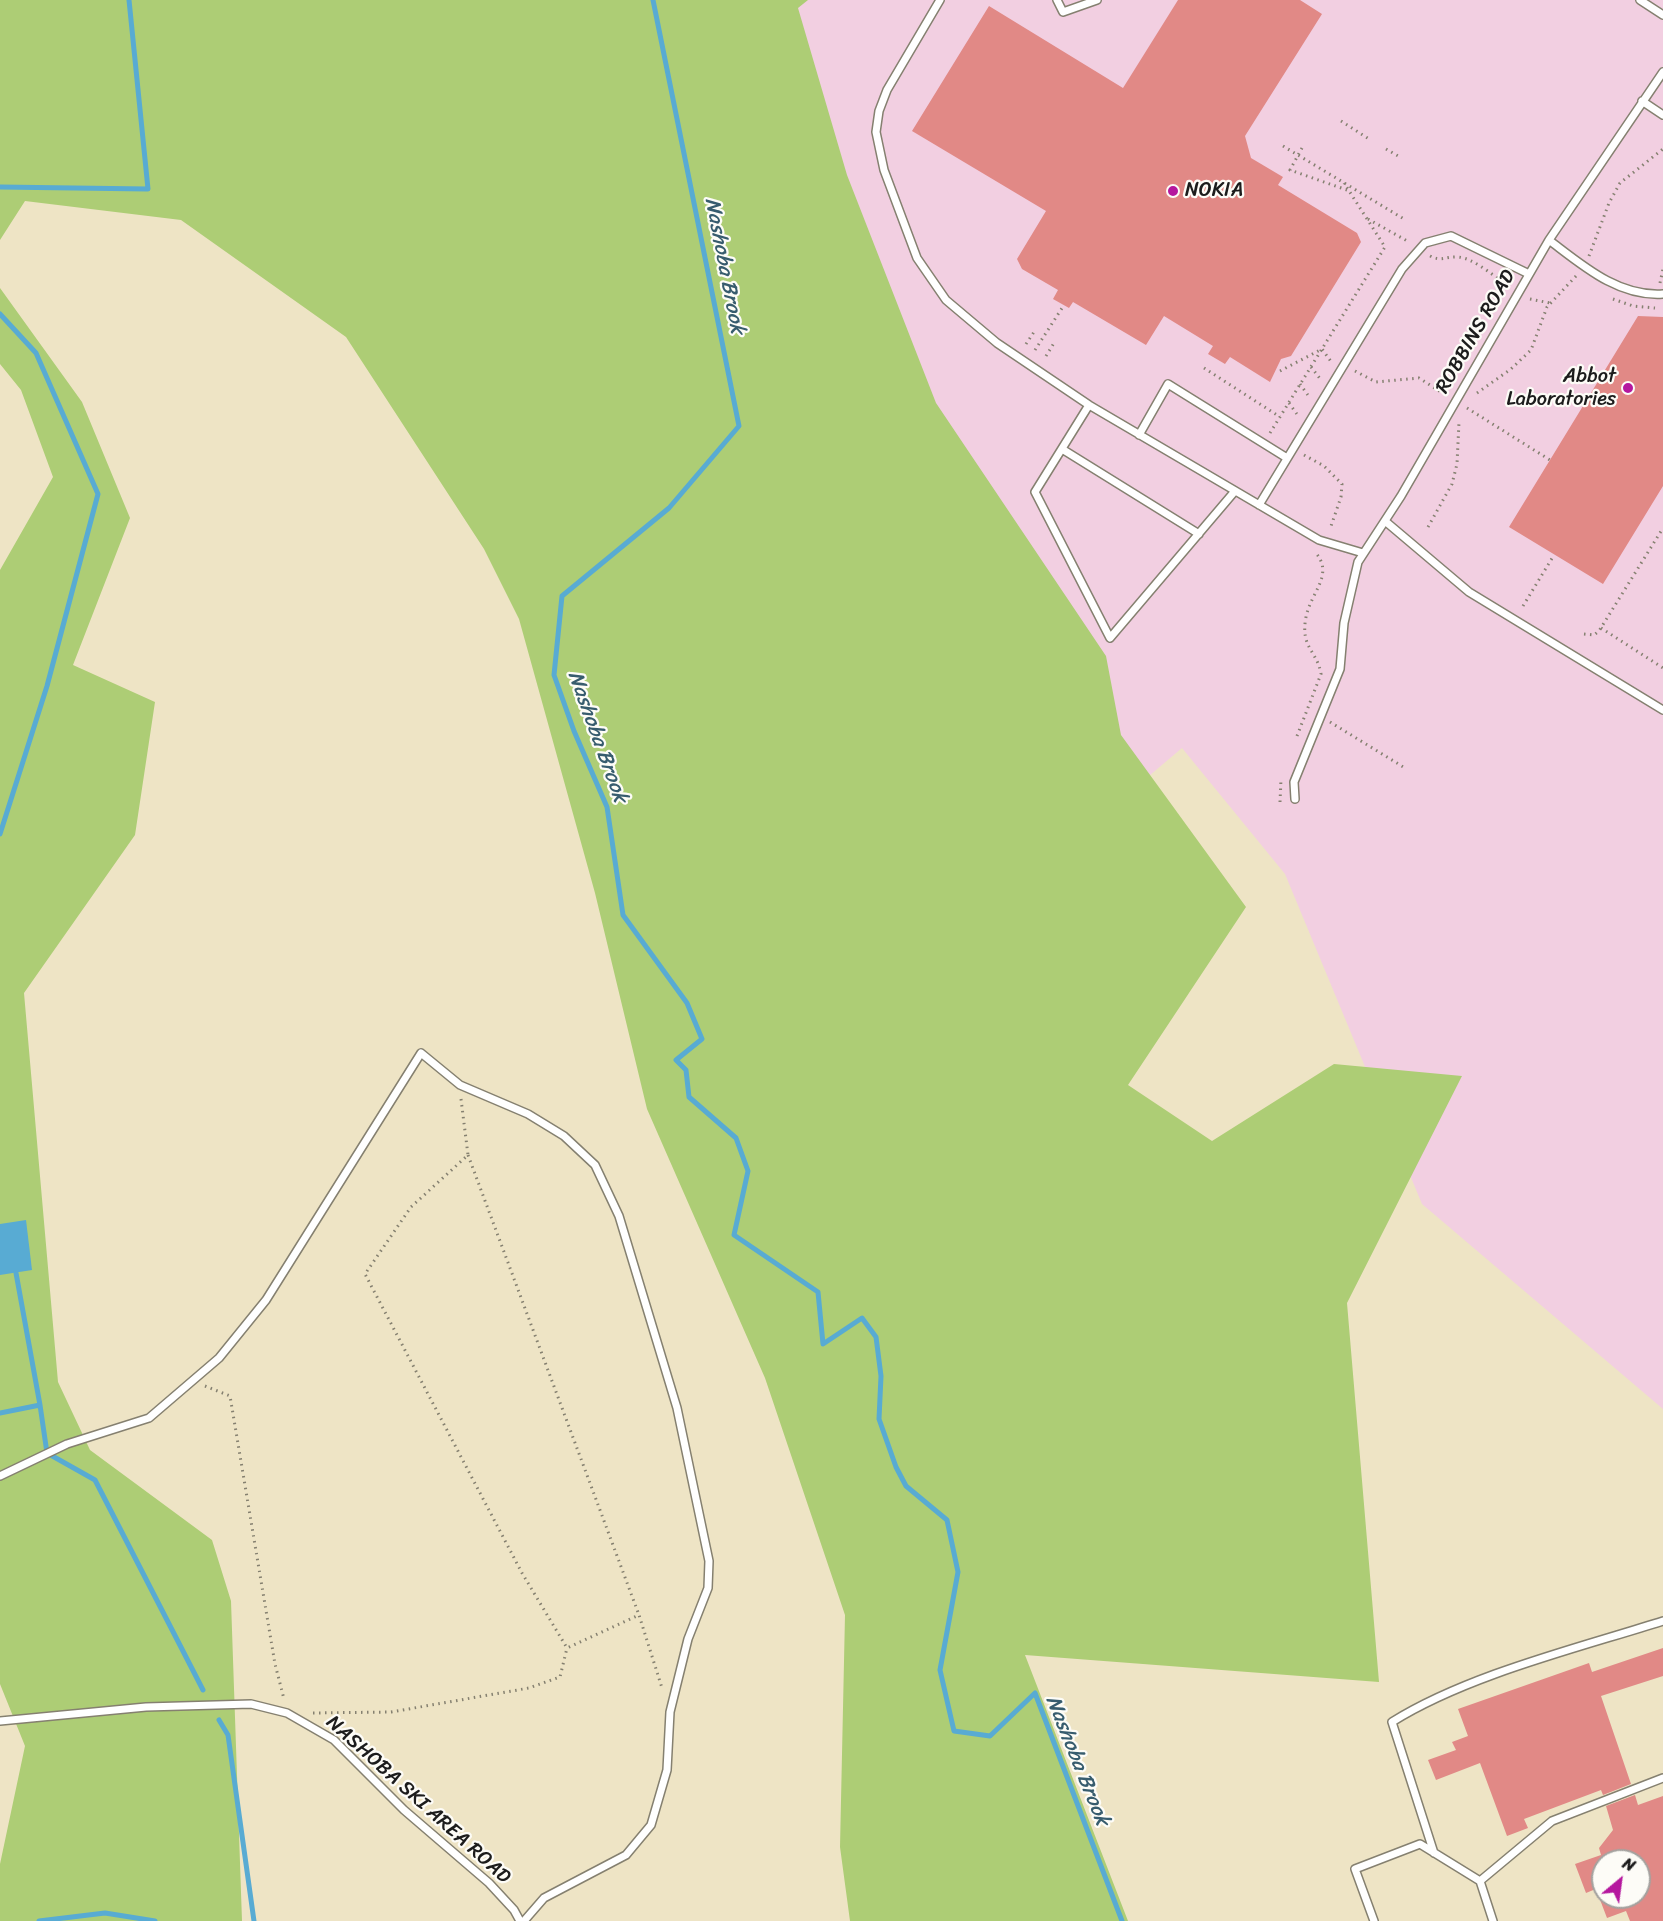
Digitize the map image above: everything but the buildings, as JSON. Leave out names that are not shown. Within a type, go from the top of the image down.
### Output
[{"type":"lane","points":[[940,0],[887,90],[879,111],[876,132],[884,170],[917,258],[946,300],[997,343],[1089,405],[1319,540],[1364,553]]},
{"type":"lane","points":[[1057,0],[1063,12],[1097,0]]},
{"type":"lane","points":[[1640,0],[1663,15]]},
{"type":"lane","name":"ROBBINS ROAD","points":[[1295,800],[1294,782],[1340,669],[1344,623],[1358,562],[1385,521],[1549,240],[1663,72]]},
{"type":"lane","points":[[1642,101],[1663,115]]},
{"type":"lane","points":[[1258,505],[1402,269],[1425,243],[1451,236],[1529,274]]},
{"type":"lane","points":[[1549,240],[1597,275],[1614,284],[1627,290],[1663,294]]},
{"type":"lane","points":[[1139,435],[1168,384],[1287,458]]},
{"type":"lane","points":[[1089,405],[1035,492],[1110,638],[1235,491]]},
{"type":"lane","points":[[1062,448],[1199,534]]},
{"type":"lane","points":[[1385,521],[1469,592],[1663,710]]},
{"type":"lane","points":[[0,1476],[67,1444],[149,1418],[219,1358],[266,1300],[421,1053],[460,1085],[528,1114],[564,1136],[595,1165],[619,1216],[677,1408],[709,1561],[708,1588],[688,1639],[670,1712],[667,1770],[651,1825],[626,1854],[544,1898],[522,1921]]},
{"type":"lane","points":[[1434,1853],[1392,1722],[1433,1699],[1520,1667],[1663,1621]]},
{"type":"lane","name":"NASHOBA SKI AREA ROAD","points":[[0,1721],[146,1707],[239,1704],[262,1705],[287,1713],[334,1740],[404,1810],[489,1883],[522,1921]]},
{"type":"lane","points":[[1480,1881],[1552,1821],[1663,1778]]},
{"type":"lane","points":[[1374,1921],[1355,1869],[1420,1845],[1480,1881],[1494,1921]]},
{"type":"path","points":[[1341,122],[1369,139]]},
{"type":"path","points":[[1283,146],[1404,219]]},
{"type":"path","points":[[1302,148],[1290,170],[1349,191]]},
{"type":"path","points":[[1386,149],[1400,157]]},
{"type":"path","points":[[1589,257],[1609,203],[1620,183],[1663,149]]},
{"type":"path","points":[[1269,434],[1385,247],[1344,183]]},
{"type":"path","points":[[1366,218],[1409,242]]},
{"type":"path","points":[[1430,256],[1441,261],[1457,257],[1505,282]]},
{"type":"path","points":[[1659,284],[1663,269]]},
{"type":"path","points":[[1475,395],[1511,369],[1531,350],[1550,303],[1578,273]]},
{"type":"path","points":[[1528,298],[1550,303]]},
{"type":"path","points":[[1035,350],[1064,305]]},
{"type":"path","points":[[1026,344],[1034,332]]},
{"type":"path","points":[[1046,356],[1054,343]]},
{"type":"path","points":[[1322,349],[1333,364]]},
{"type":"path","points":[[1280,371],[1322,349]]},
{"type":"path","points":[[1311,367],[1322,382]]},
{"type":"path","points":[[1204,368],[1280,417]]},
{"type":"path","points":[[1355,370],[1376,382],[1419,378],[1441,392]]},
{"type":"path","points":[[1300,384],[1311,399]]},
{"type":"path","points":[[1428,527],[1452,484],[1457,464],[1460,420],[1471,401]]},
{"type":"path","points":[[1289,403],[1300,418]]},
{"type":"path","points":[[1467,408],[1550,460]]},
{"type":"path","points":[[1304,455],[1324,466],[1342,484],[1341,497],[1330,529]]},
{"type":"path","points":[[1584,634],[1594,635],[1601,628],[1663,528]]},
{"type":"path","points":[[1295,741],[1321,674],[1320,665],[1309,651],[1304,637],[1308,606],[1325,571],[1324,563],[1316,553]]},
{"type":"path","points":[[1523,606],[1554,555]]},
{"type":"path","points":[[1601,628],[1663,668]]},
{"type":"path","points":[[1329,721],[1405,768]]},
{"type":"path","points":[[1280,802],[1278,784],[1283,773]]},
{"type":"path","points":[[460,1085],[468,1155],[639,1615],[670,1712]]},
{"type":"path","points":[[310,1713],[392,1712],[529,1688],[560,1677],[567,1648],[522,1573],[365,1274],[411,1207],[468,1155]]},
{"type":"path","points":[[192,1381],[230,1396],[275,1664],[287,1713]]},
{"type":"path","points":[[567,1648],[639,1615]]},
{"type":"shaded area","points":[[709,0],[1663,0],[1663,1409],[1422,1204],[1285,874],[1182,748],[1117,803]]},
{"type":"green space","points":[[0,0],[808,0],[798,8],[847,175],[936,403],[1106,656],[1121,735],[1246,907],[1128,1085],[1212,1141],[1334,1064],[1462,1076],[1347,1303],[1379,1682],[1025,1655],[1128,1921],[850,1921],[840,1847],[845,1615],[765,1378],[647,1109],[595,893],[519,619],[484,549],[346,337],[181,220],[25,201],[0,240]]},
{"type":"green space","points":[[0,288],[82,402],[130,518],[73,665],[155,702],[135,835],[24,993],[58,1382],[90,1450],[212,1540],[231,1601],[242,1921],[0,1921],[0,1864],[25,1746],[0,1684],[0,570],[53,477],[21,390],[0,364]]},
{"type":"water","points":[[26,1220],[32,1270],[0,1275],[0,1224]]},
{"type":"waterway","points":[[0,187],[148,189],[129,0]]},
{"type":"waterway","name":"Nashoba Brook","points":[[653,0],[739,426],[669,508],[562,596],[554,675],[574,731],[607,807],[623,915],[687,1003],[702,1039],[676,1060],[686,1070],[689,1097],[736,1138],[748,1171],[734,1235],[818,1292],[823,1344],[862,1318],[876,1337],[881,1376],[879,1419],[896,1467],[906,1486],[947,1520],[958,1572],[940,1670],[954,1731],[990,1736],[1035,1693],[1122,1921]]},
{"type":"waterway","points":[[0,314],[36,353],[98,494],[47,686],[0,834]]},
{"type":"waterway","points":[[16,1273],[40,1405]]},
{"type":"waterway","points":[[0,1413],[40,1405],[47,1453],[95,1480],[203,1690]]},
{"type":"waterway","points":[[219,1720],[228,1735],[254,1921]]},
{"type":"waterway","points":[[39,1921],[105,1913],[155,1921]]},
{"type":"place","name":"NOKIA","points":[[1173,191]]},
{"type":"place","name":"Abbot Laboratories","points":[[1628,388]]}]
